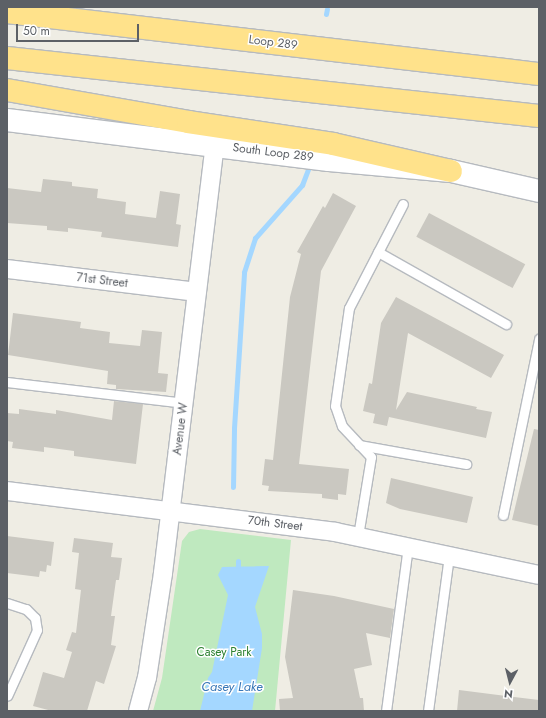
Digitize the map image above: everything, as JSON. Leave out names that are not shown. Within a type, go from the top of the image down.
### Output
[{"type":"highway","name":"Loop 289","points":[[7,12],[539,74]]},
{"type":"highway","points":[[7,58],[539,116]]},
{"type":"highway","points":[[7,90],[188,122],[333,144],[451,171]]},
{"type":"main road","name":"South Loop 289","points":[[7,120],[215,146],[451,171],[539,191]]},
{"type":"street","name":"Avenue W","points":[[138,711],[147,678],[171,511],[215,146]]},
{"type":"street","name":"71st Street","points":[[7,269],[197,292]]},
{"type":"street","name":"70th Street","points":[[7,491],[358,536],[539,575]]},
{"type":"lane","points":[[358,536],[370,457],[342,426],[335,406],[349,308],[403,204]]},
{"type":"lane","points":[[378,252],[506,324]]},
{"type":"lane","points":[[503,515],[539,339]]},
{"type":"lane","points":[[7,382],[185,403]]},
{"type":"lane","points":[[359,445],[466,464]]},
{"type":"lane","points":[[386,711],[408,546]]},
{"type":"lane","points":[[428,711],[449,555]]},
{"type":"lane","points":[[7,603],[26,609],[35,618],[37,630],[7,696]]},
{"type":"green space","name":"Casey Park","points":[[200,529],[291,540],[275,711],[153,711],[162,678],[182,541],[189,532]]},
{"type":"water","name":"Casey Lake","points":[[269,566],[255,607],[262,634],[262,648],[252,711],[200,711],[208,678],[212,672],[228,595],[218,575],[222,567]]},
{"type":"building","points":[[43,179],[72,182],[72,186],[98,189],[97,198],[126,202],[125,214],[156,218],[160,191],[180,194],[176,224],[181,225],[178,247],[101,237],[102,232],[68,228],[68,232],[47,230],[47,226],[7,223],[7,188],[41,192]]},
{"type":"building","points":[[333,193],[356,206],[321,271],[299,464],[349,469],[346,495],[338,494],[338,500],[322,498],[322,494],[268,491],[269,486],[262,485],[265,459],[273,460],[290,297],[301,254],[297,252],[323,206],[325,208]]},
{"type":"building","points":[[429,213],[525,264],[513,288],[416,237]]},
{"type":"building","points":[[396,297],[504,355],[491,378],[408,333],[396,410],[407,392],[477,407],[476,409],[492,412],[486,438],[389,417],[387,426],[373,423],[375,414],[363,411],[369,383],[372,384],[381,323]]},
{"type":"building","points":[[13,313],[81,322],[80,328],[110,332],[109,343],[140,346],[142,330],[162,332],[158,373],[168,374],[166,392],[116,389],[116,385],[107,384],[108,371],[8,355]]},
{"type":"building","points":[[114,401],[143,404],[136,464],[74,456],[74,451],[44,447],[44,452],[12,448],[13,442],[7,441],[7,413],[19,414],[19,409],[56,414],[56,410],[112,420]]},
{"type":"building","points":[[534,429],[539,430],[539,526],[512,520]]},
{"type":"building","points":[[391,478],[473,497],[467,523],[400,509],[386,503]]},
{"type":"building","points":[[7,536],[54,542],[51,566],[47,565],[46,572],[40,571],[39,577],[7,573]]},
{"type":"building","points":[[74,538],[113,543],[111,557],[122,558],[119,580],[116,580],[111,616],[115,616],[111,645],[116,646],[104,684],[96,681],[87,711],[52,711],[33,706],[43,672],[64,678],[72,652],[66,650],[72,632],[76,633],[81,590],[75,589],[79,553],[72,552]]},
{"type":"building","points":[[293,590],[334,596],[394,609],[390,638],[366,633],[372,665],[354,669],[360,698],[363,698],[364,711],[280,711],[279,699],[293,698],[285,657]]},
{"type":"building","points":[[459,690],[539,700],[539,711],[457,711]]},
{"type":"waterway","points":[[326,14],[327,9]]},
{"type":"waterway","points":[[233,487],[234,428],[244,272],[255,238],[302,185],[308,169]]},
{"type":"waterway","points":[[238,561],[238,566]]}]
